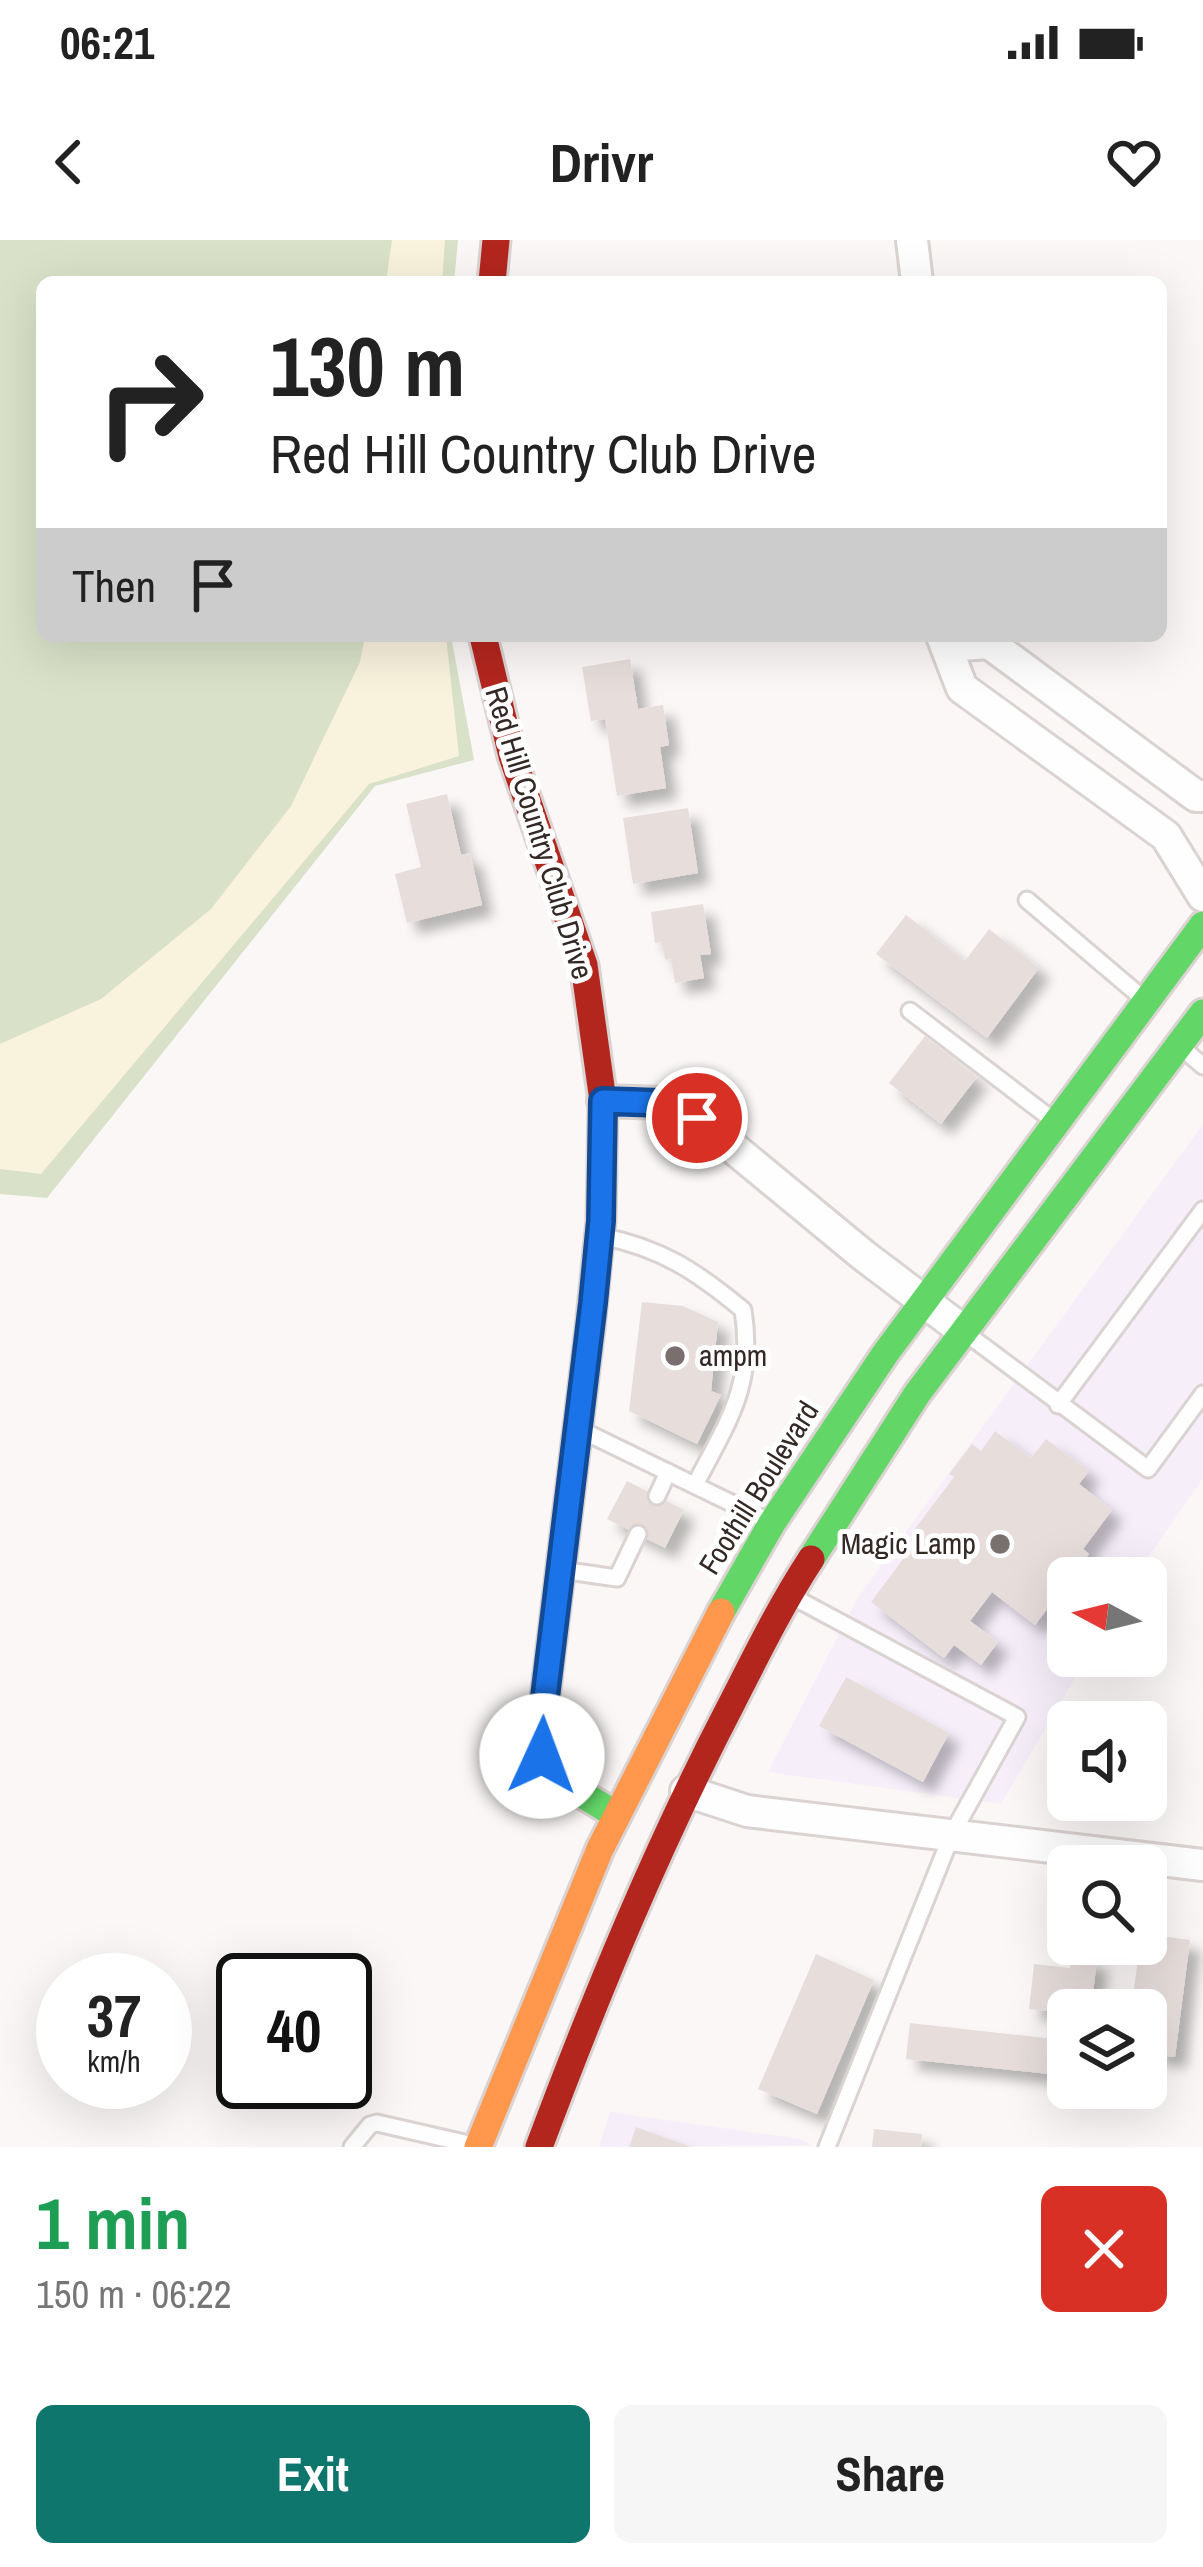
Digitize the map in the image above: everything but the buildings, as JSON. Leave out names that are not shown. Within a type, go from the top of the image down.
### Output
[{"type":"main road","points":[[493,276],[496,240]]},
{"type":"main road","name":"Red Hill Country Club Drive","points":[[484,642],[512,756],[584,965],[603,1101],[600,1235],[541,1730],[542,1756],[552,1776],[617,1815]]},
{"type":"main road","name":"Foothill Boulevard","points":[[478,2147],[617,1815],[772,1522],[923,1301],[1203,925]]},
{"type":"main road","points":[[539,2147],[605,1970],[686,1791],[788,1594],[962,1330],[1203,1013]]},
{"type":"street","points":[[912,240],[916,276]]},
{"type":"street","points":[[944,642],[962,688],[1166,836],[1203,896]]},
{"type":"street","points":[[966,642],[989,643],[1200,796],[1166,836]]},
{"type":"street","points":[[1000,715],[1030,673]]},
{"type":"street","points":[[603,1101],[662,1103],[697,1118],[962,1330]]},
{"type":"street","points":[[686,1791],[747,1811],[1203,1865]]},
{"type":"lane","points":[[1028,900],[1147,1001]]},
{"type":"lane","points":[[910,1012],[1058,1123]]},
{"type":"lane","points":[[1179,1046],[1203,1066]]},
{"type":"lane","points":[[1058,1405],[1203,1210]]},
{"type":"lane","points":[[600,1235],[668,1255],[743,1310],[748,1339],[742,1395],[695,1485]]},
{"type":"lane","points":[[962,1330],[1148,1469],[1203,1394]]},
{"type":"lane","points":[[578,1428],[772,1522]]},
{"type":"lane","points":[[657,1496],[668,1472]]},
{"type":"lane","points":[[560,1570],[617,1578],[638,1534]]},
{"type":"lane","points":[[788,1594],[1017,1717],[952,1834],[827,2147]]},
{"type":"lane","points":[[352,2147],[377,2123],[478,2147]]},
{"type":"shaded area","points":[[1203,1124],[1203,1478],[1148,1557],[1047,1557],[1047,1677],[1076,1677],[1062,1701],[1047,1701],[1047,1726],[1001,1804],[768,1772],[857,1599]]},
{"type":"shaded area","points":[[610,2112],[800,2139],[812,2145],[599,2147]]},
{"type":"green space","points":[[0,240],[458,240],[455,276],[36,276],[36,642],[452,642],[474,760],[375,786],[47,1198],[0,1194]]},
{"type":"sand","points":[[392,240],[445,240],[442,276],[387,276]]},
{"type":"sand","points":[[364,642],[447,642],[459,756],[369,784],[41,1174],[0,1169],[0,1044],[101,999],[211,909],[291,806],[360,662]]},
{"type":"traffic: fast","points":[[721,1612],[772,1523],[885,1354],[1203,925]]},
{"type":"traffic: fast","points":[[811,1559],[917,1394],[1203,1013]]},
{"type":"traffic: fast","points":[[590,1328],[541,1730],[557,1772],[577,1791],[617,1815]]},
{"type":"traffic: slow","points":[[478,2147],[600,1849],[721,1612]]},
{"type":"traffic: jam","points":[[493,276],[496,240]]},
{"type":"traffic: jam","points":[[484,642],[512,756],[584,965],[603,1101],[601,1221],[590,1328]]},
{"type":"traffic: jam","points":[[539,2147],[605,1978],[678,1812],[760,1648],[811,1559]]},
{"type":"place","name":"ampm","points":[[675,1356]]},
{"type":"place","name":"Magic Lamp","points":[[1000,1544]]},
{"type":"route","points":[[542,1756],[541,1730],[600,1235],[603,1101],[662,1103],[697,1118]]}]
